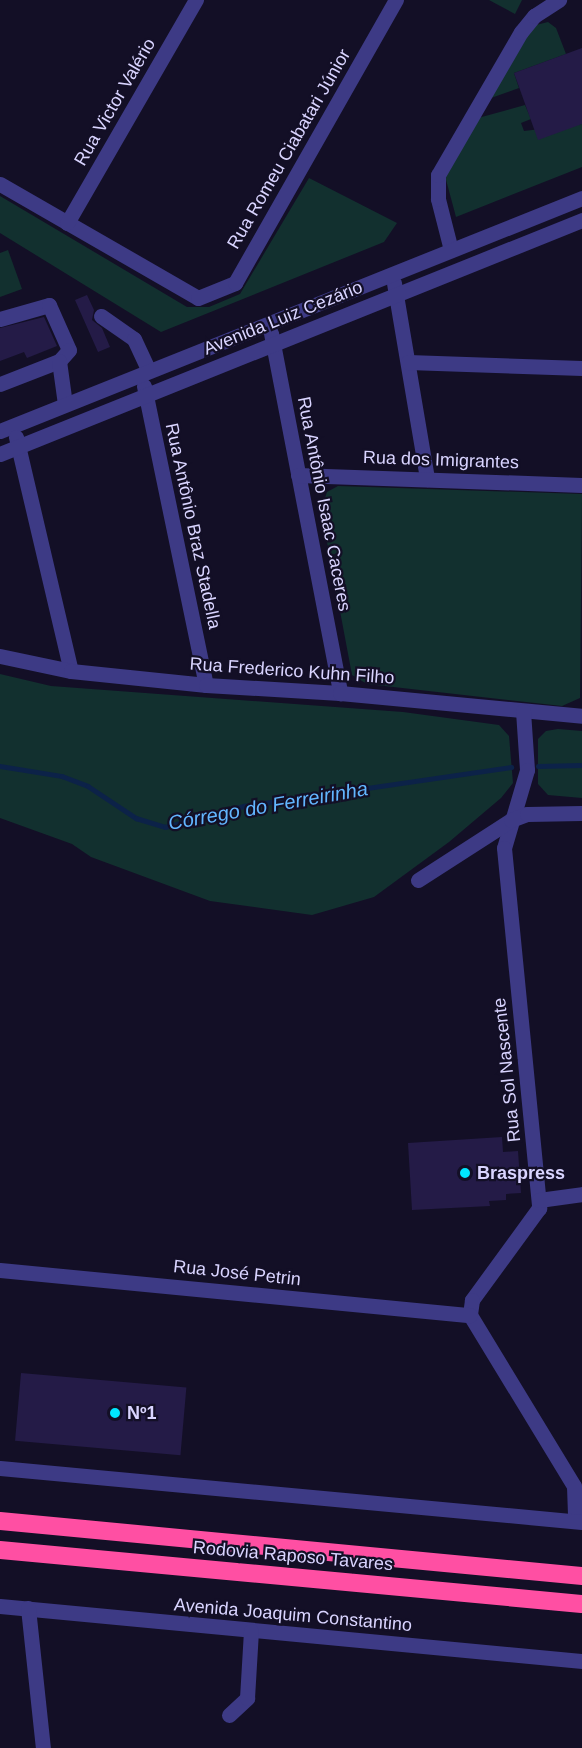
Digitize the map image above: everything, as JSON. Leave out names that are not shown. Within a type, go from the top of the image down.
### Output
[{"type":"highway","name":"Rodovia Raposo Tavares","points":[[0,1521],[582,1576]]},
{"type":"highway","name":"Rodovia Raposo Tavares","points":[[0,1550],[582,1604]]},
{"type":"street","name":"Rua Victor Valério","points":[[67,223],[196,0]]},
{"type":"street","name":"Rua Romeu Ciabatari Júnior","points":[[67,223],[198,298],[235,283],[396,0]]},
{"type":"street","points":[[451,250],[438,199],[438,175],[520,32],[534,16],[559,0]]},
{"type":"street","points":[[0,184],[67,223]]},
{"type":"street","name":"Avenida Luiz Cezário","points":[[7,428],[582,198]]},
{"type":"street","name":"Avenida Luiz Cezário","points":[[0,454],[397,292],[582,220]]},
{"type":"street","points":[[391,274],[397,292],[427,479]]},
{"type":"street","points":[[0,319],[23,310],[53,308],[69,350],[59,361],[0,384]]},
{"type":"street","name":"Rua Antônio Braz Stadella","points":[[101,316],[134,339],[145,373],[146,396],[206,685]]},
{"type":"street","name":"Rua Antônio Isaac Caceres","points":[[269,323],[340,693]]},
{"type":"street","points":[[59,361],[72,402],[86,419]]},
{"type":"street","points":[[408,362],[582,368]]},
{"type":"street","points":[[7,428],[18,446],[71,671]]},
{"type":"street","name":"Rua dos Imigrantes","points":[[298,475],[582,485]]},
{"type":"street","name":"Rua Frederico Kuhn Filho","points":[[0,656],[71,671],[206,685],[340,693],[582,716]]},
{"type":"street","name":"Rua Sol Nascente","points":[[470,1315],[472,1300],[531,1223],[539,1200],[504,848],[527,770],[523,711]]},
{"type":"street","points":[[418,880],[511,820],[527,814],[582,813]]},
{"type":"street","points":[[539,1200],[582,1194]]},
{"type":"street","name":"Rua José Petrin","points":[[0,1270],[470,1315]]},
{"type":"street","points":[[0,1468],[579,1521],[574,1486],[470,1315]]},
{"type":"street","name":"Avenida Joaquim Constantino","points":[[0,1606],[582,1661]]},
{"type":"street","points":[[28,1608],[43,1748]]},
{"type":"street","points":[[229,1715],[247,1698],[250,1631]]},
{"type":"green space","points":[[489,0],[522,0],[515,14]]},
{"type":"green space","points":[[548,22],[556,28],[566,54],[514,73],[519,88],[491,98],[528,27]]},
{"type":"green space","points":[[525,105],[531,119],[521,123],[524,131],[582,124],[582,167],[456,217],[445,176],[478,118]]},
{"type":"green space","points":[[309,178],[397,223],[384,242],[161,332],[0,233],[0,196],[187,307],[209,307],[240,294]]},
{"type":"green space","points":[[8,250],[22,289],[0,297],[0,253]]},
{"type":"green space","points":[[338,486],[582,494],[580,698],[562,706],[367,684],[352,675],[321,510],[327,492]]},
{"type":"green space","points":[[0,674],[51,686],[403,712],[499,725],[509,736],[513,783],[501,798],[449,842],[374,897],[312,915],[210,901],[91,857],[72,844],[0,818]]},
{"type":"green space","points":[[558,729],[582,731],[582,798],[548,795],[538,784],[538,739],[546,731]]},
{"type":"building","points":[[582,48],[582,124],[538,140],[514,73]]},
{"type":"building","points":[[87,295],[94,310],[92,320],[102,328],[110,347],[98,352],[75,300]]},
{"type":"building","points":[[44,317],[57,346],[27,358],[24,352],[0,361],[0,328]]},
{"type":"building","name":"Braspress","points":[[502,1137],[503,1152],[518,1151],[521,1193],[506,1194],[506,1200],[489,1201],[490,1206],[412,1210],[408,1143]]},
{"type":"building","name":"Nº1","points":[[21,1373],[186,1387],[180,1455],[15,1441]]},
{"type":"waterway","name":"Córrego do Ferreirinha","points":[[538,766],[582,765]]},
{"type":"waterway","name":"Córrego do Ferreirinha","points":[[0,766],[62,776],[88,786],[136,818],[165,827],[244,806],[511,767]]},
{"type":"place","name":"Braspress","points":[[465,1173]]},
{"type":"place","name":"Nº1","points":[[115,1413]]}]
